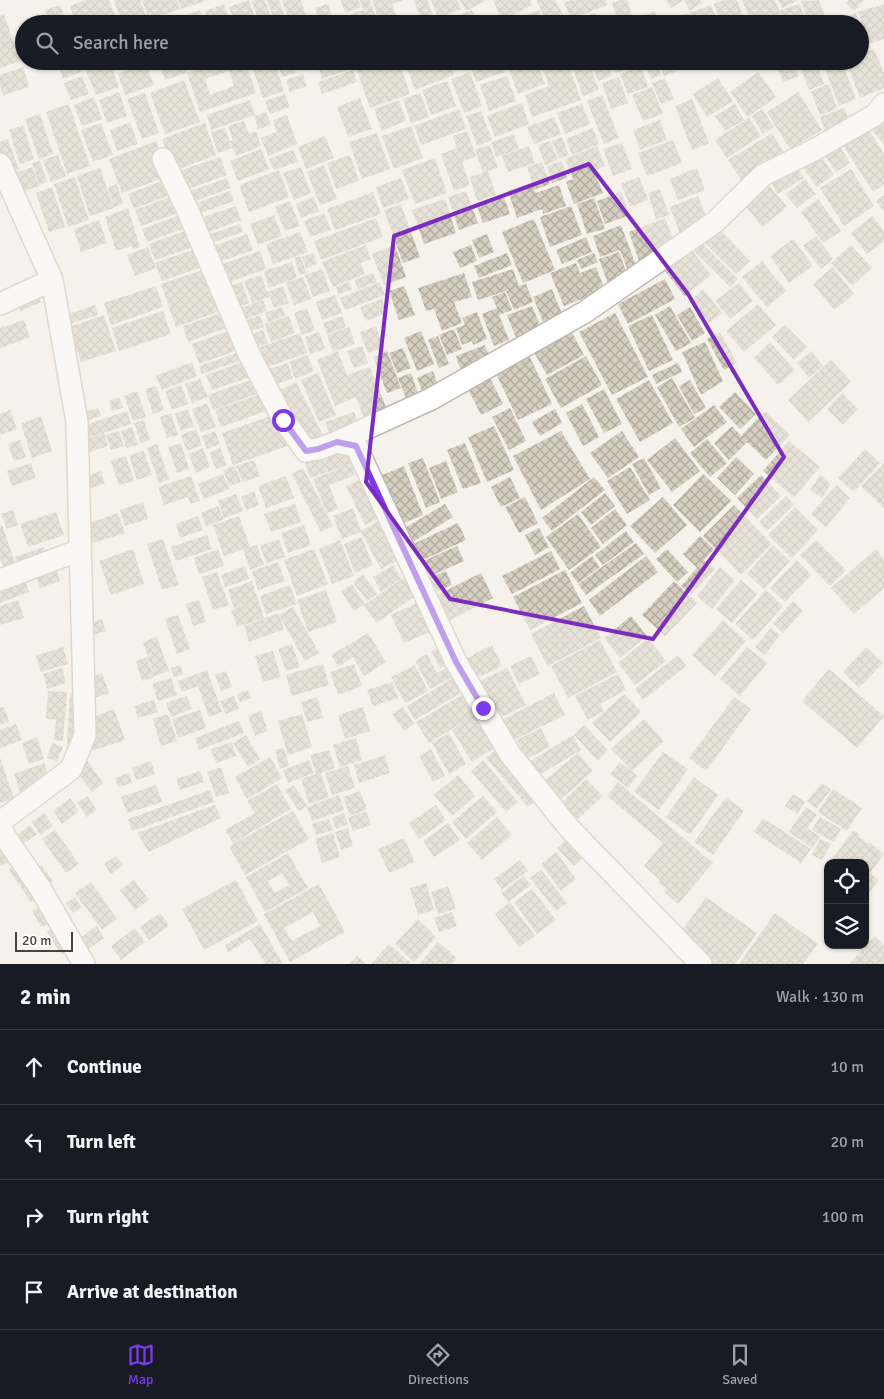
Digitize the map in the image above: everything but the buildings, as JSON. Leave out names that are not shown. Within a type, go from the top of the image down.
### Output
[{"type":"street","points":[[163,159],[187,209],[250,356],[283,420],[306,451],[337,442],[431,398],[585,312],[715,222],[763,175],[814,150],[875,115],[884,104]]},
{"type":"street","points":[[0,164],[52,280],[77,422],[85,734],[71,769],[0,824],[4,835],[40,888],[84,964]]},
{"type":"street","points":[[0,304],[52,280]]},
{"type":"street","points":[[337,442],[356,446],[456,662],[510,754],[569,828],[701,964]]},
{"type":"street","points":[[0,580],[80,550]]},
{"type":"highlighted area","points":[[589,164],[688,294],[784,457],[653,639],[450,599],[366,482],[394,236]]},
{"type":"route","points":[[283,420],[306,451],[337,442],[356,446],[456,662],[483,708]]}]
